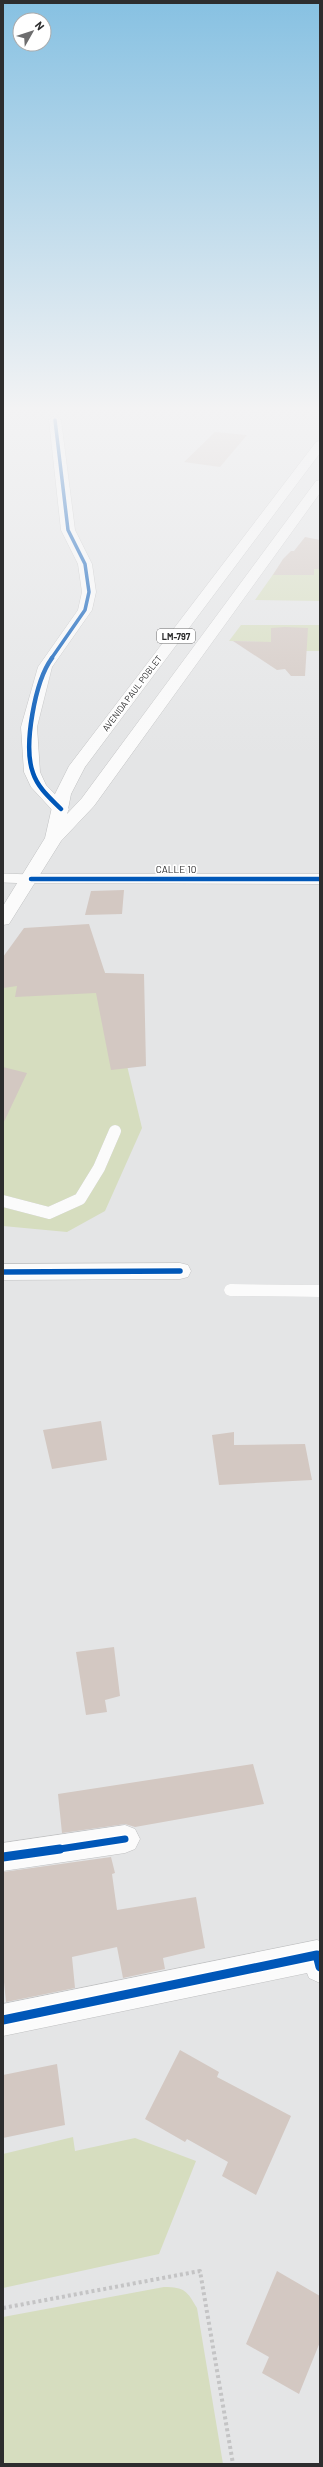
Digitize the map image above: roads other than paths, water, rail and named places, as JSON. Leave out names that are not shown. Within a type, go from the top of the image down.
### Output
[{"type":"main road","points":[[61,809],[39,787],[32,772],[29,727],[45,667],[85,610],[89,592],[84,564],[68,527]]},
{"type":"main road","name":"AVENIDA PAUL POBLET","points":[[54,838],[63,794],[77,766],[258,527]]},
{"type":"main road","name":"AVENIDA PAUL POBLET","points":[[3,920],[31,878],[54,838],[88,802],[289,527]]},
{"type":"main road","name":"CALLE 10","points":[[31,878],[320,879]]},
{"type":"main road","points":[[3,1272],[180,1271]]},
{"type":"main road","points":[[3,1857],[125,1839]]},
{"type":"main road","points":[[3,2020],[317,1955],[320,1967]]},
{"type":"lane","points":[[3,878],[31,878]]},
{"type":"lane","points":[[3,1201],[49,1213],[80,1199],[99,1168],[116,1131]]},
{"type":"lane","points":[[230,1290],[320,1291]]}]
